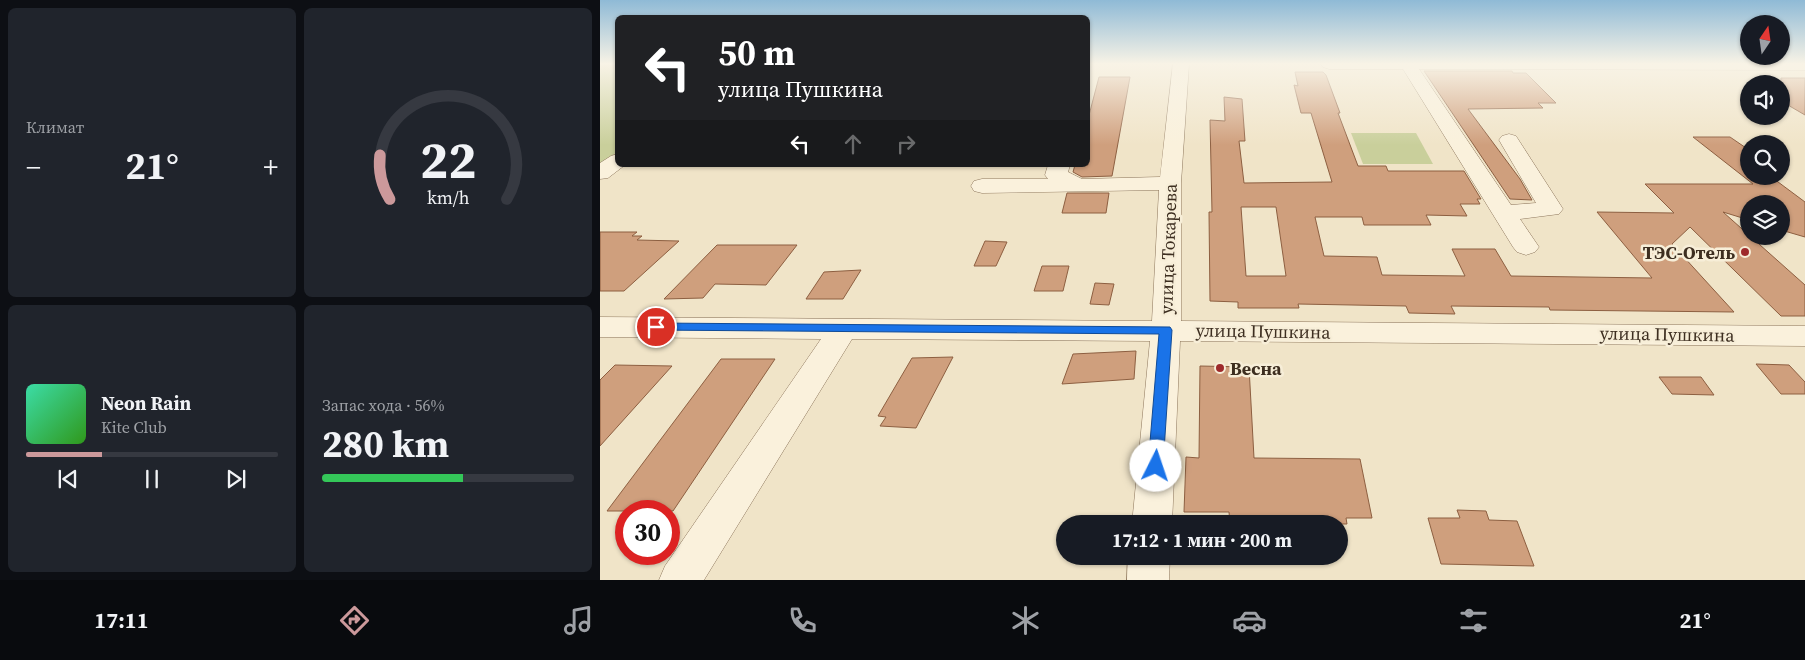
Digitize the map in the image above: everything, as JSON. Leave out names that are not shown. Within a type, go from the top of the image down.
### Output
[{"type":"street","name":"улица Токарева","points":[[1153,515],[1166,330],[1170,183],[1178,91]]},
{"type":"street","points":[[1425,91],[1526,247]]},
{"type":"street","points":[[1504,213],[1551,209],[1509,140]]},
{"type":"street","points":[[600,173],[615,162]]},
{"type":"street","points":[[1018,167],[1017,174],[1058,170],[1079,186]]},
{"type":"street","points":[[982,186],[1079,186],[1170,183]]},
{"type":"street","name":"улица Пушкина","points":[[600,327],[1805,336]]},
{"type":"street","points":[[680,580],[844,328]]},
{"type":"street","points":[[1148,580],[1149,565]]},
{"type":"green space","points":[[600,91],[615,91],[615,153],[600,164]]},
{"type":"green space","points":[[1351,133],[1416,133],[1433,164],[1363,164]]},
{"type":"building","points":[[1095,91],[1127,91],[1112,176],[1082,177],[1073,172],[1074,167],[1090,167],[1090,111]]},
{"type":"building","points":[[1296,91],[1332,91],[1358,166],[1386,166],[1388,171],[1464,171],[1481,199],[1477,199],[1480,204],[1460,204],[1467,216],[1426,215],[1431,225],[1364,225],[1362,217],[1315,217],[1324,256],[1377,257],[1382,275],[1465,276],[1452,249],[1495,249],[1511,276],[1652,278],[1597,212],[1674,213],[1645,184],[1782,185],[1805,202],[1805,237],[1790,233],[1790,195],[1740,195],[1740,217],[1723,212],[1740,227],[1740,245],[1760,245],[1805,285],[1805,316],[1781,316],[1690,227],[1672,244],[1734,312],[1550,310],[1549,307],[1451,306],[1455,314],[1409,313],[1406,306],[1298,304],[1299,308],[1238,308],[1238,302],[1210,301],[1209,212],[1212,212],[1210,120],[1225,121],[1224,97],[1242,99],[1245,141],[1239,141],[1244,183],[1332,182],[1311,113],[1301,113]],"holes":[[[1241,207],[1276,207],[1286,276],[1246,276]]]},
{"type":"building","points":[[1437,91],[1544,91],[1556,103],[1538,103],[1543,108],[1468,109],[1520,179],[1532,200],[1510,199]]},
{"type":"building","points":[[1790,91],[1805,91],[1805,115],[1790,106]]},
{"type":"building","points":[[1693,137],[1730,137],[1740,144],[1740,174]]},
{"type":"building","points":[[1067,193],[1109,193],[1106,213],[1062,213]]},
{"type":"building","points":[[600,232],[637,232],[632,236],[642,236],[637,240],[679,241],[624,291],[600,291]]},
{"type":"building","points":[[985,241],[1007,242],[996,266],[974,266]]},
{"type":"building","points":[[717,245],[797,245],[766,285],[715,284],[703,298],[664,299]]},
{"type":"building","points":[[1042,266],[1069,266],[1063,291],[1034,291]]},
{"type":"building","points":[[861,270],[843,299],[806,299],[824,272]]},
{"type":"building","points":[[1095,283],[1114,284],[1109,305],[1090,304]]},
{"type":"building","points":[[1136,351],[1134,379],[1062,384],[1073,354]]},
{"type":"building","points":[[953,357],[916,428],[880,426],[886,417],[878,416],[912,358]]},
{"type":"building","points":[[721,359],[775,359],[680,501],[615,500]]},
{"type":"building","points":[[1756,364],[1789,365],[1805,382],[1805,394],[1781,394]]},
{"type":"building","points":[[615,365],[672,366],[600,446],[600,380]]},
{"type":"building","points":[[1200,366],[1249,367],[1254,458],[1360,459],[1372,518],[1348,518],[1348,515],[1229,515],[1229,512],[1184,512],[1186,457],[1199,458]]},
{"type":"building","points":[[1659,377],[1701,377],[1714,395],[1672,394]]},
{"type":"building","points":[[615,500],[615,511],[607,511]]},
{"type":"building","points":[[1457,510],[1486,511],[1489,520],[1517,521],[1534,566],[1441,564],[1428,518],[1460,518]]},
{"type":"place","name":"ТЭС-Отель","points":[[1745,252]]},
{"type":"place","name":"Весна","points":[[1220,368]]},
{"type":"route","points":[[656,327],[1166,330],[1156,466]]}]
